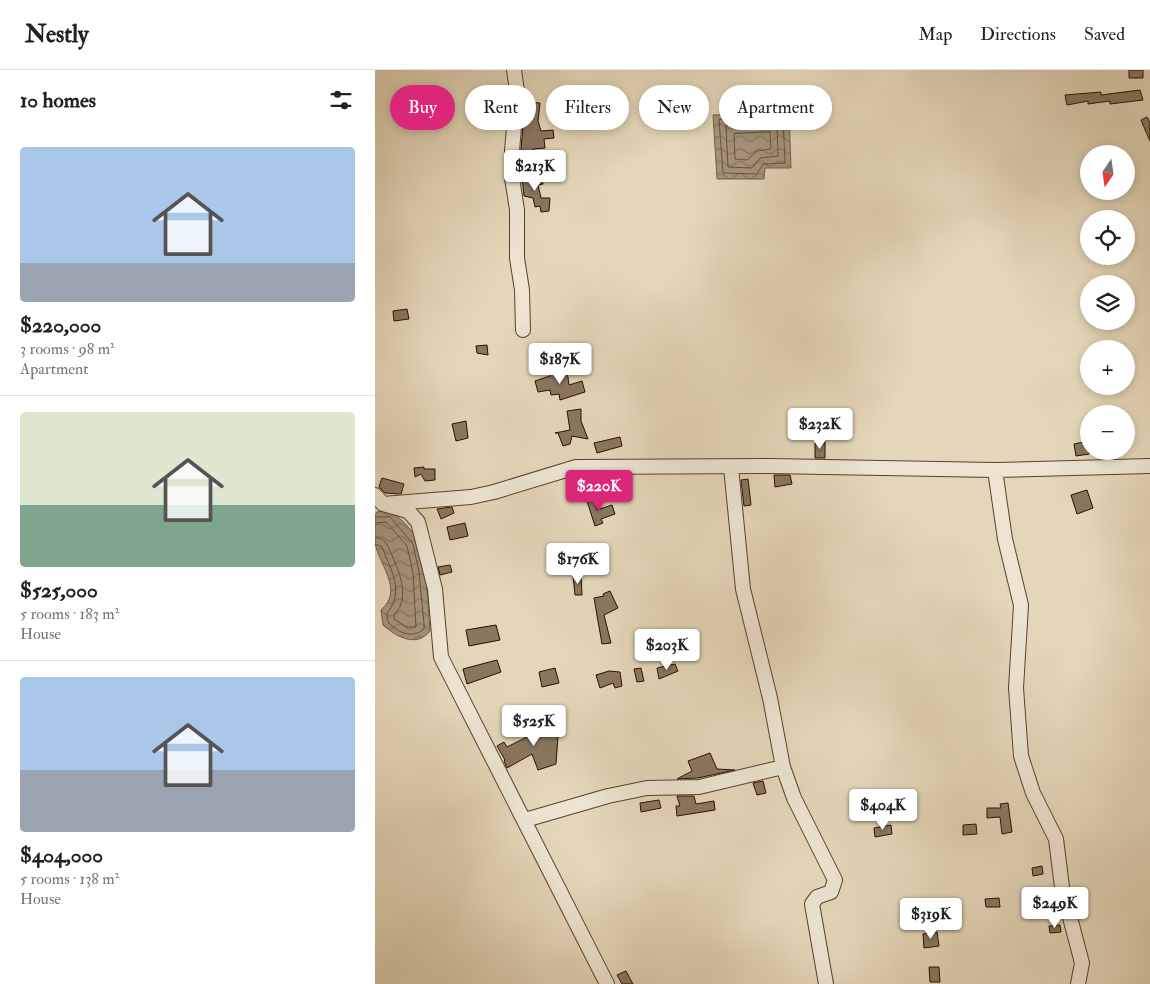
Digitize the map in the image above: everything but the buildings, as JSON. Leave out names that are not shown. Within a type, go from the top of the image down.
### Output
[{"type":"street","points":[[514,70],[517,105],[512,151],[512,178],[517,210],[517,258],[522,290],[523,330]]},
{"type":"street","points":[[379,499],[471,497],[494,492],[576,467],[995,470],[1150,466]]},
{"type":"street","points":[[731,467],[743,589],[770,698],[783,767],[794,798],[835,880],[831,892],[817,897],[812,904],[826,984]]},
{"type":"street","points":[[995,470],[1005,539],[1021,605],[1016,688],[1021,756],[1033,793],[1055,839],[1062,887],[1082,963],[1078,984]]},
{"type":"street","points":[[379,499],[408,511],[418,522],[435,589],[441,657],[607,984]]},
{"type":"street","points":[[525,820],[608,796],[647,788],[699,787],[783,767]]},
{"type":"water","points":[[713,115],[719,115],[719,130],[790,130],[791,168],[765,168],[764,179],[717,179]]},
{"type":"water","points":[[385,510],[395,515],[409,527],[416,537],[421,552],[427,586],[430,631],[419,639],[413,640],[400,637],[383,625],[381,610],[388,602],[391,586],[375,543],[375,515],[377,512]]}]
